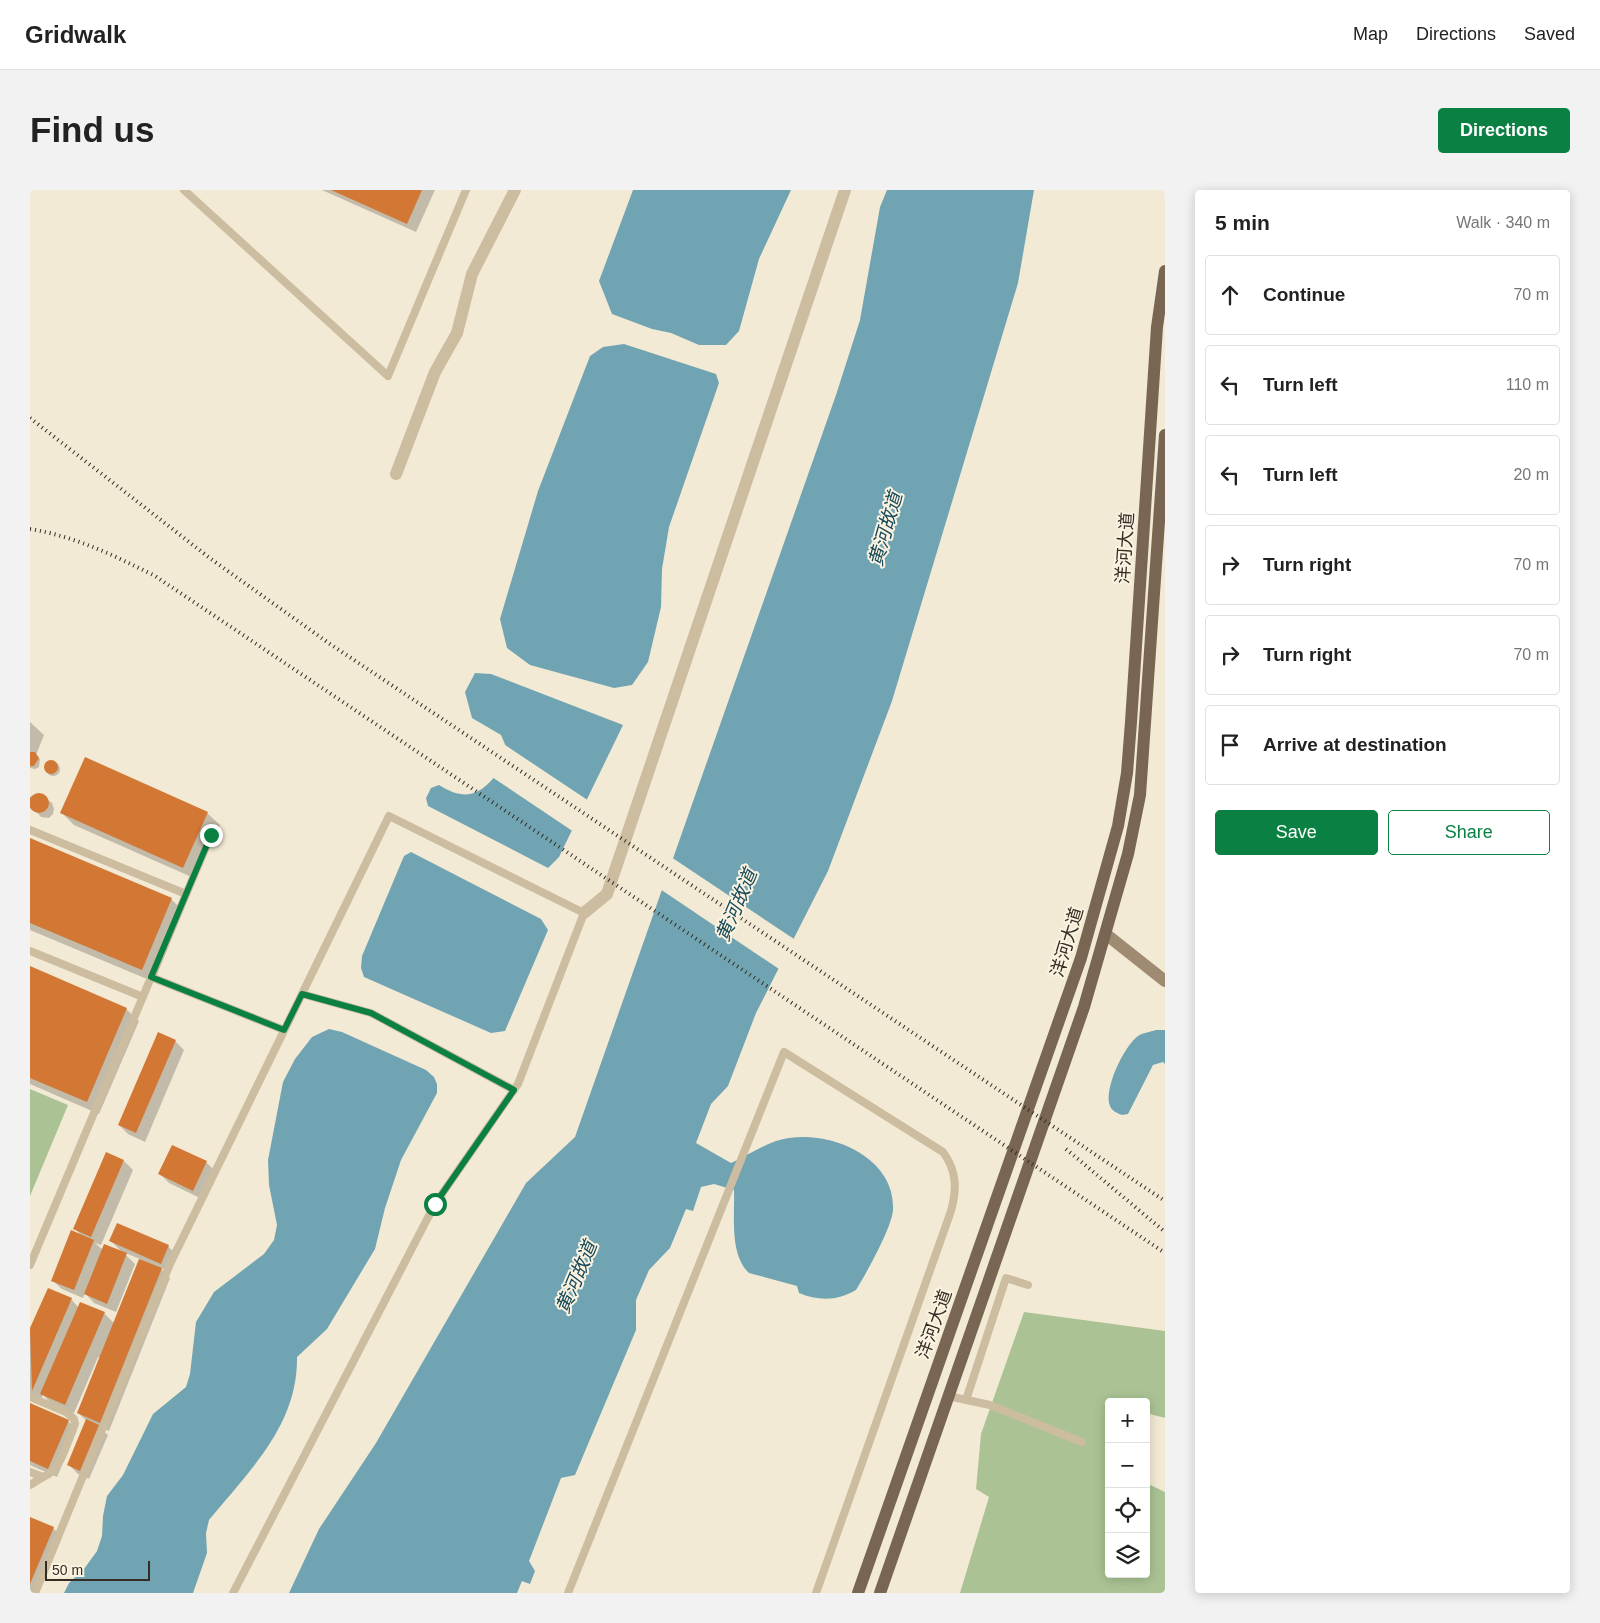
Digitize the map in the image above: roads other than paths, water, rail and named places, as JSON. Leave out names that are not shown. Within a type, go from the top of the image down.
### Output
[{"type":"main road","name":"洋河大道","points":[[858,1593],[1081,958],[1118,826],[1127,772],[1156,337],[1165,271]]},
{"type":"main road","name":"洋河大道","points":[[880,1593],[1084,1006],[1107,935],[1128,854],[1140,796],[1165,435]]},
{"type":"street","points":[[396,474],[435,372],[457,334],[472,274],[515,190]]},
{"type":"street","points":[[584,914],[607,894],[845,190]]},
{"type":"street","points":[[1107,935],[1165,981]]},
{"type":"lane","points":[[184,190],[388,376],[466,190]]},
{"type":"lane","points":[[35,1593],[170,1264],[389,816],[584,914],[514,1090],[435,1204],[233,1593]]},
{"type":"lane","points":[[30,830],[186,894]]},
{"type":"lane","points":[[30,1265],[211,835]]},
{"type":"lane","points":[[30,951],[143,997]]},
{"type":"lane","points":[[151,977],[284,1030]]},
{"type":"lane","points":[[302,994],[371,1013],[514,1090]]},
{"type":"lane","points":[[568,1593],[784,1052],[943,1152],[951,1164],[955,1181],[955,1197],[951,1211],[816,1593]]},
{"type":"lane","points":[[966,1400],[1006,1278],[1028,1285]]},
{"type":"lane","points":[[948,1396],[990,1405],[1082,1442]]},
{"type":"lane","points":[[30,1397],[66,1412],[74,1419],[75,1424],[57,1466],[50,1474],[30,1485]]},
{"type":"lane","points":[[30,1472],[43,1477]]},
{"type":"water","points":[[633,190],[791,190],[759,259],[739,331],[726,345],[699,345],[671,333],[652,329],[612,314],[599,281]]},
{"type":"water","name":"黄河故道","points":[[887,190],[1034,190],[1018,283],[892,701],[828,871],[756,1013],[728,1086],[711,1104],[696,1143],[731,1163],[770,1143],[794,1137],[834,1141],[853,1149],[869,1160],[882,1173],[891,1190],[892,1218],[872,1262],[856,1290],[849,1294],[828,1299],[806,1296],[799,1293],[797,1286],[749,1273],[738,1256],[734,1234],[734,1190],[714,1184],[701,1187],[693,1211],[686,1209],[670,1248],[649,1270],[636,1300],[636,1330],[575,1475],[561,1478],[529,1561],[535,1571],[530,1584],[522,1581],[517,1593],[289,1593],[319,1529],[376,1443],[526,1183],[575,1137],[836,395],[860,320],[880,207]]},
{"type":"water","points":[[624,344],[716,374],[719,383],[669,527],[662,569],[661,607],[648,662],[632,685],[614,688],[530,665],[507,648],[500,619],[538,491],[590,356],[603,347]]},
{"type":"water","points":[[475,673],[491,674],[623,725],[559,857],[548,868],[428,806],[426,798],[431,788],[439,785],[452,792],[472,794],[488,784],[510,756],[501,735],[472,718],[465,692]]},
{"type":"water","points":[[411,852],[541,919],[548,930],[505,1031],[491,1033],[364,977],[361,968],[362,956],[404,856]]},
{"type":"water","points":[[329,1029],[342,1032],[426,1070],[434,1077],[437,1084],[437,1093],[401,1160],[385,1208],[375,1249],[327,1329],[297,1357],[295,1381],[289,1404],[269,1445],[209,1520],[206,1533],[207,1553],[193,1593],[64,1593],[69,1583],[84,1569],[97,1551],[102,1536],[107,1496],[123,1475],[153,1414],[186,1387],[190,1374],[196,1322],[214,1292],[264,1254],[274,1240],[277,1225],[269,1185],[268,1160],[283,1082],[295,1059],[312,1037]]},
{"type":"water","points":[[1156,1030],[1165,1030],[1165,1064],[1163,1062],[1153,1065],[1128,1114],[1122,1115],[1113,1111],[1110,1106],[1109,1090],[1121,1058],[1132,1041],[1140,1035]]},
{"type":"railway","points":[[30,418],[211,559],[330,644],[1165,1201]]},
{"type":"railway","points":[[30,529],[79,542],[155,576],[1165,1253]]},
{"type":"railway","points":[[1066,1149],[1165,1232]]}]
